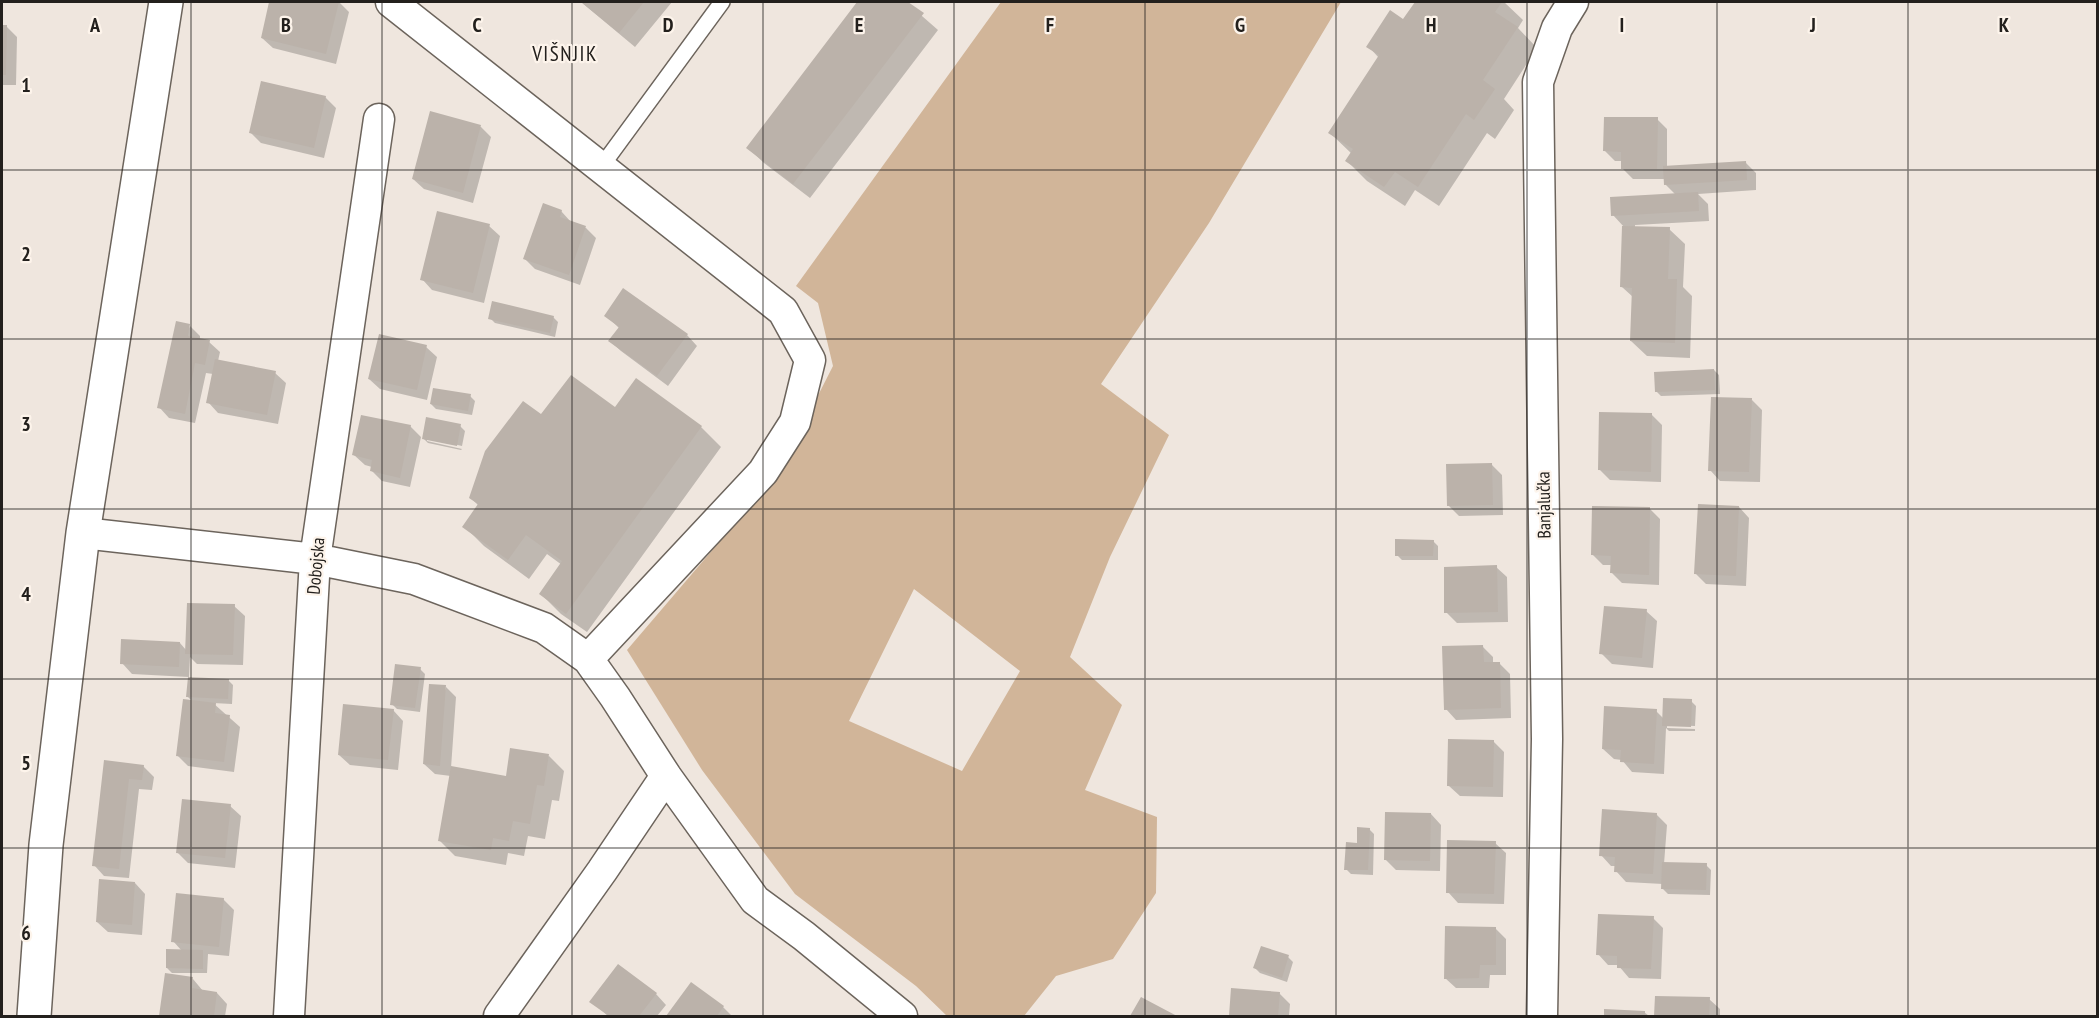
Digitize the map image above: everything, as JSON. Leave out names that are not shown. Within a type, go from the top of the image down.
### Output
[{"type":"main road","points":[[34,1017],[46,845],[83,533],[166,2]]},
{"type":"street","points":[[391,2],[783,311],[810,360],[795,422],[763,472],[588,659]]},
{"type":"street","name":"Banjalučka","points":[[1542,1017],[1547,739],[1538,82],[1557,28],[1574,2]]},
{"type":"street","name":"Dobojska","points":[[289,1017],[315,559],[379,119]]},
{"type":"street","points":[[83,533],[315,559],[414,579],[544,628],[588,659],[666,776],[754,900],[804,936],[902,1017]]},
{"type":"street","points":[[498,1017],[602,871],[666,776]]},
{"type":"lane","points":[[601,167],[722,2]]},
{"type":"shaded area","points":[[1001,2],[1341,2],[1209,223],[1101,384],[1169,435],[1110,557],[1070,657],[1122,705],[1085,790],[1157,817],[1156,893],[1113,959],[1056,976],[1024,1016],[947,1016],[916,986],[795,894],[702,770],[627,650],[779,472],[833,366],[818,303],[796,286]],"holes":[[[914,589],[1020,671],[962,771],[849,721]]]},
{"type":"building","points":[[269,2],[339,2],[326,54],[261,38]]},
{"type":"building","points":[[581,2],[644,2],[619,33]]},
{"type":"building","points":[[857,2],[908,2],[924,13],[793,184],[746,148]]},
{"type":"building","points":[[1415,2],[1502,2],[1495,12],[1518,27],[1483,80],[1495,89],[1474,120],[1466,114],[1418,187],[1395,172],[1384,187],[1345,161],[1353,149],[1328,133],[1379,55],[1366,47],[1390,10],[1403,19]]},
{"type":"building","points":[[2,25],[7,25],[6,75],[2,75]]},
{"type":"building","points":[[261,81],[326,96],[314,148],[249,133]]},
{"type":"building","points":[[430,111],[481,125],[463,193],[412,179]]},
{"type":"building","points":[[1604,117],[1658,117],[1657,169],[1621,169],[1621,152],[1603,151]]},
{"type":"building","points":[[1746,161],[1747,180],[1664,185],[1663,166]]},
{"type":"building","points":[[1698,192],[1699,211],[1611,216],[1610,197]]},
{"type":"building","points":[[543,203],[562,210],[560,217],[586,226],[569,275],[523,259]]},
{"type":"building","points":[[437,211],[490,224],[473,293],[420,280]]},
{"type":"building","points":[[1622,226],[1670,227],[1668,279],[1677,279],[1675,343],[1630,341],[1632,288],[1620,287]]},
{"type":"building","points":[[623,288],[688,334],[657,376],[608,341],[619,327],[604,316]]},
{"type":"building","points":[[492,301],[554,316],[550,333],[488,319]]},
{"type":"building","points":[[176,321],[190,324],[188,336],[210,340],[205,365],[195,363],[185,414],[157,408]]},
{"type":"building","points":[[379,334],[427,345],[417,390],[368,379]]},
{"type":"building","points":[[215,359],[276,371],[267,415],[206,403]]},
{"type":"building","points":[[1714,369],[1715,390],[1655,392],[1654,372]]},
{"type":"building","points":[[571,375],[615,407],[636,378],[702,426],[566,614],[539,594],[562,561],[526,535],[508,560],[462,527],[478,504],[469,498],[485,451],[523,401],[541,414]]},
{"type":"building","points":[[433,388],[471,394],[468,411],[430,404]]},
{"type":"building","points":[[1711,397],[1752,398],[1749,472],[1708,471]]},
{"type":"building","points":[[1599,412],[1652,413],[1651,472],[1598,470]]},
{"type":"building","points":[[361,415],[411,425],[400,478],[370,471],[372,460],[352,455]]},
{"type":"building","points":[[426,417],[461,424],[457,446],[422,439]]},
{"type":"building","points":[[1492,463],[1493,505],[1447,506],[1446,464]]},
{"type":"building","points":[[1698,504],[1739,506],[1736,576],[1694,574]]},
{"type":"building","points":[[1592,506],[1650,507],[1649,575],[1610,573],[1611,556],[1591,555]]},
{"type":"building","points":[[1395,539],[1434,540],[1433,556],[1395,556]]},
{"type":"building","points":[[1497,565],[1498,612],[1444,613],[1444,567]]},
{"type":"building","points":[[187,603],[235,604],[233,655],[185,654]]},
{"type":"building","points":[[1604,606],[1647,609],[1642,658],[1599,654]]},
{"type":"building","points":[[121,639],[180,642],[179,667],[120,664]]},
{"type":"building","points":[[1483,645],[1484,662],[1500,662],[1501,708],[1444,710],[1442,646]]},
{"type":"building","points":[[395,664],[421,667],[415,708],[390,705]]},
{"type":"building","points":[[188,677],[229,679],[228,699],[186,697]]},
{"type":"building","points":[[429,684],[446,685],[440,766],[423,764]]},
{"type":"building","points":[[1663,698],[1692,699],[1691,727],[1662,726]]},
{"type":"building","points":[[183,699],[216,703],[215,713],[230,715],[224,762],[176,756]]},
{"type":"building","points":[[343,704],[394,709],[388,760],[338,755]]},
{"type":"building","points":[[1604,706],[1657,709],[1654,764],[1620,762],[1621,750],[1602,749]]},
{"type":"building","points":[[1448,739],[1494,740],[1493,787],[1447,786]]},
{"type":"building","points":[[510,748],[549,754],[544,786],[537,785],[530,824],[513,821],[509,841],[493,838],[491,850],[438,841],[451,766],[506,776]]},
{"type":"building","points":[[104,760],[144,765],[142,780],[129,779],[119,869],[92,866]]},
{"type":"building","points":[[182,799],[231,804],[225,858],[176,853]]},
{"type":"building","points":[[1602,809],[1657,813],[1653,874],[1614,872],[1615,857],[1599,856]]},
{"type":"building","points":[[1385,812],[1431,813],[1430,861],[1384,860]]},
{"type":"building","points":[[1357,827],[1370,828],[1368,870],[1344,870],[1346,842],[1357,843]]},
{"type":"building","points":[[1447,840],[1496,841],[1494,894],[1446,893]]},
{"type":"building","points":[[1662,862],[1707,863],[1706,890],[1661,889]]},
{"type":"building","points":[[99,879],[135,882],[132,925],[96,922]]},
{"type":"building","points":[[176,893],[224,898],[219,947],[171,942]]},
{"type":"building","points":[[1598,914],[1654,916],[1651,969],[1617,968],[1617,956],[1596,955]]},
{"type":"building","points":[[1445,926],[1496,927],[1496,965],[1480,965],[1479,978],[1444,979]]},
{"type":"building","points":[[1261,946],[1289,955],[1282,978],[1253,968]]},
{"type":"building","points":[[166,949],[203,950],[203,969],[166,968]]},
{"type":"building","points":[[618,964],[657,993],[639,1016],[609,1016],[589,1002]]},
{"type":"building","points":[[165,973],[193,977],[192,988],[217,992],[214,1016],[159,1016]]},
{"type":"building","points":[[691,982],[724,1006],[717,1016],[666,1016]]},
{"type":"building","points":[[1231,988],[1280,992],[1278,1016],[1229,1016]]},
{"type":"building","points":[[1655,996],[1710,997],[1709,1016],[1654,1016]]},
{"type":"building","points":[[1141,997],[1177,1016],[1130,1016]]},
{"type":"building","points":[[1604,1009],[1645,1011],[1645,1016],[1604,1016]]},
{"type":"district","name":"VIŠNJIK","points":[[565,54]]}]
